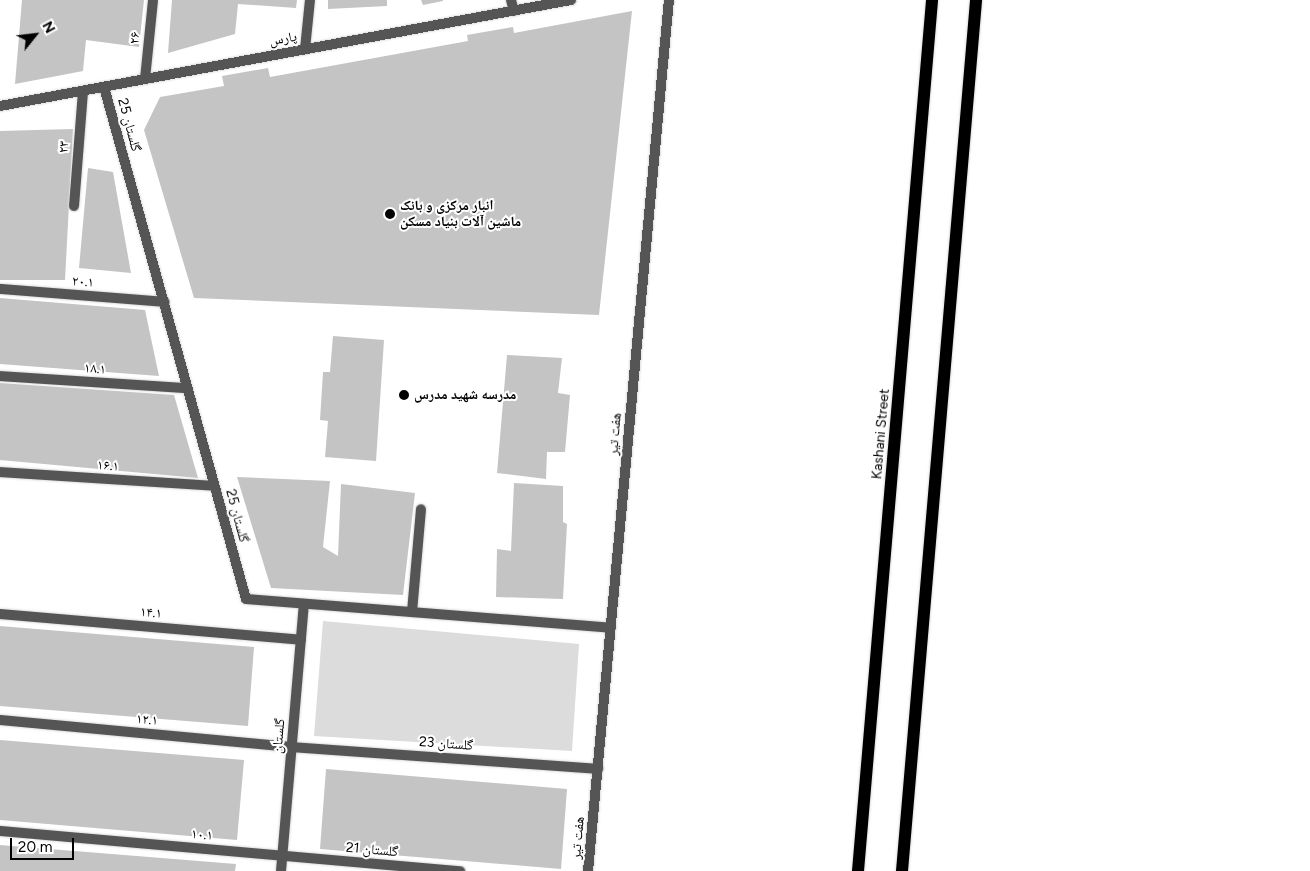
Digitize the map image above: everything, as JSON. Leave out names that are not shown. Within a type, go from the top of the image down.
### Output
[{"type":"main road","name":"Kashani Street","points":[[858,871],[932,0]]},
{"type":"main road","points":[[902,871],[976,0]]},
{"type":"street","name":"۲۶","points":[[145,79],[153,0]]},
{"type":"street","points":[[305,49],[310,0]]},
{"type":"street","points":[[511,0],[514,11]]},
{"type":"street","name":"پارس","points":[[0,106],[571,0]]},
{"type":"street","name":"هفت تیر","points":[[588,871],[668,0]]},
{"type":"street","name":"گلستان 25","points":[[104,87],[246,599],[611,628]]},
{"type":"street","name":"۲۳","points":[[74,206],[83,90]]},
{"type":"street","name":"۲۰.۱","points":[[0,289],[164,302]]},
{"type":"street","name":"۱۸.۱","points":[[0,376],[187,388]]},
{"type":"street","name":"۱۶.۱","points":[[0,472],[214,486]]},
{"type":"street","points":[[412,612],[421,509]]},
{"type":"street","name":"گلستان","points":[[282,871],[304,604]]},
{"type":"street","name":"۱۴.۱","points":[[0,614],[300,640]]},
{"type":"street","name":"۱۲.۱","points":[[0,720],[292,747]]},
{"type":"street","name":"گلستان 23","points":[[292,747],[598,769]]},
{"type":"street","name":"۱۰.۱","points":[[0,831],[283,856]]},
{"type":"street","name":"گلستان 21","points":[[283,856],[460,871]]},
{"type":"shaded area","points":[[323,621],[579,644],[572,751],[314,736]]},
{"type":"building","points":[[22,0],[144,0],[139,47],[86,40],[83,71],[15,84]]},
{"type":"building","points":[[172,0],[297,0],[296,8],[238,4],[235,34],[168,53]]},
{"type":"building","points":[[328,0],[387,0],[387,6],[328,9]]},
{"type":"building","points":[[421,0],[443,0],[443,1],[423,5]]},
{"type":"building","name":"انبار مرکزی و بانک ماشین آلات بنیاد مسکن","points":[[632,11],[599,315],[194,298],[144,130],[160,97],[224,86],[222,76],[268,68],[270,77],[468,41],[467,35],[513,27],[514,33]]},
{"type":"building","points":[[73,129],[65,280],[0,280],[0,131]]},
{"type":"building","points":[[88,168],[113,172],[131,273],[79,268]]},
{"type":"building","points":[[0,298],[145,310],[159,376],[0,364]]},
{"type":"building","points":[[333,336],[384,340],[376,461],[325,457],[328,421],[320,420],[323,372],[330,372]]},
{"type":"building","points":[[507,355],[562,358],[558,393],[570,395],[565,452],[547,452],[546,479],[497,473]]},
{"type":"building","points":[[0,383],[174,395],[198,478],[0,460]]},
{"type":"building","points":[[237,477],[330,481],[323,547],[338,556],[341,484],[415,493],[403,595],[271,588]]},
{"type":"building","points":[[514,483],[563,486],[563,522],[567,524],[563,599],[496,597],[497,549],[511,551]]},
{"type":"building","points":[[0,626],[254,647],[248,726],[0,706]]},
{"type":"building","points":[[0,740],[244,760],[237,840],[0,820]]},
{"type":"building","points":[[326,769],[567,789],[561,869],[320,849]]},
{"type":"building","points":[[0,845],[236,864],[235,871],[0,871]]},
{"type":"place","name":"انبار مرکزی و بانک ماشین آلات بنیاد مسکن","points":[[390,214]]},
{"type":"place","name":"مدرسه شهید مدرس","points":[[404,395]]}]
